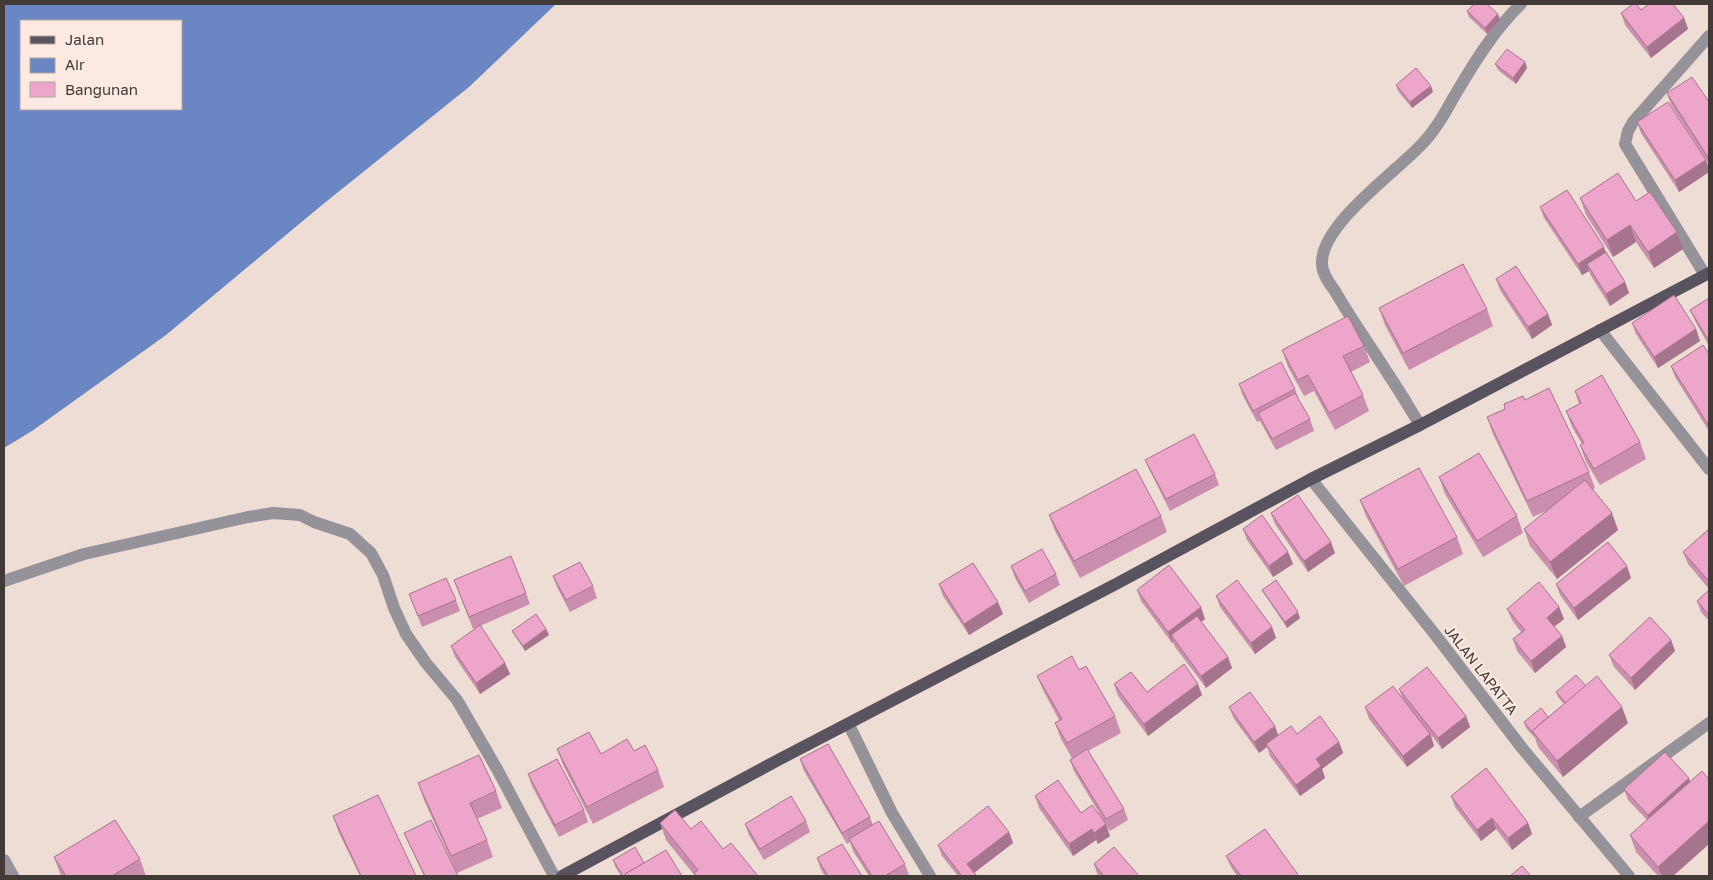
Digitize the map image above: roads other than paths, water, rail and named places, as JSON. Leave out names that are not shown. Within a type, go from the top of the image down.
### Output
[{"type":"main road","points":[[562,876],[780,759],[1099,594],[1311,480],[1420,425],[1707,274]]},
{"type":"street","points":[[1420,425],[1352,321],[1327,278],[1322,265],[1325,247],[1333,231],[1351,211],[1422,144],[1443,116],[1502,24],[1521,4]]},
{"type":"street","points":[[1707,274],[1626,144],[1628,131],[1634,122],[1709,36]]},
{"type":"street","points":[[1600,330],[1709,469]]},
{"type":"street","name":"JALAN LAPATTA","points":[[1311,480],[1437,637],[1480,695],[1579,818],[1629,876]]},
{"type":"street","points":[[4,581],[84,554],[203,526],[256,516],[273,514],[300,515],[314,522],[350,534],[371,553],[383,575],[394,608],[406,634],[426,663],[457,700],[497,769],[554,876]]},
{"type":"street","points":[[1579,818],[1709,723]]},
{"type":"street","points":[[849,724],[892,813],[930,876]]},
{"type":"street","points":[[4,860],[13,876]]},
{"type":"water","points":[[4,4],[556,4],[469,87],[322,205],[166,335],[32,431],[4,448]]}]
